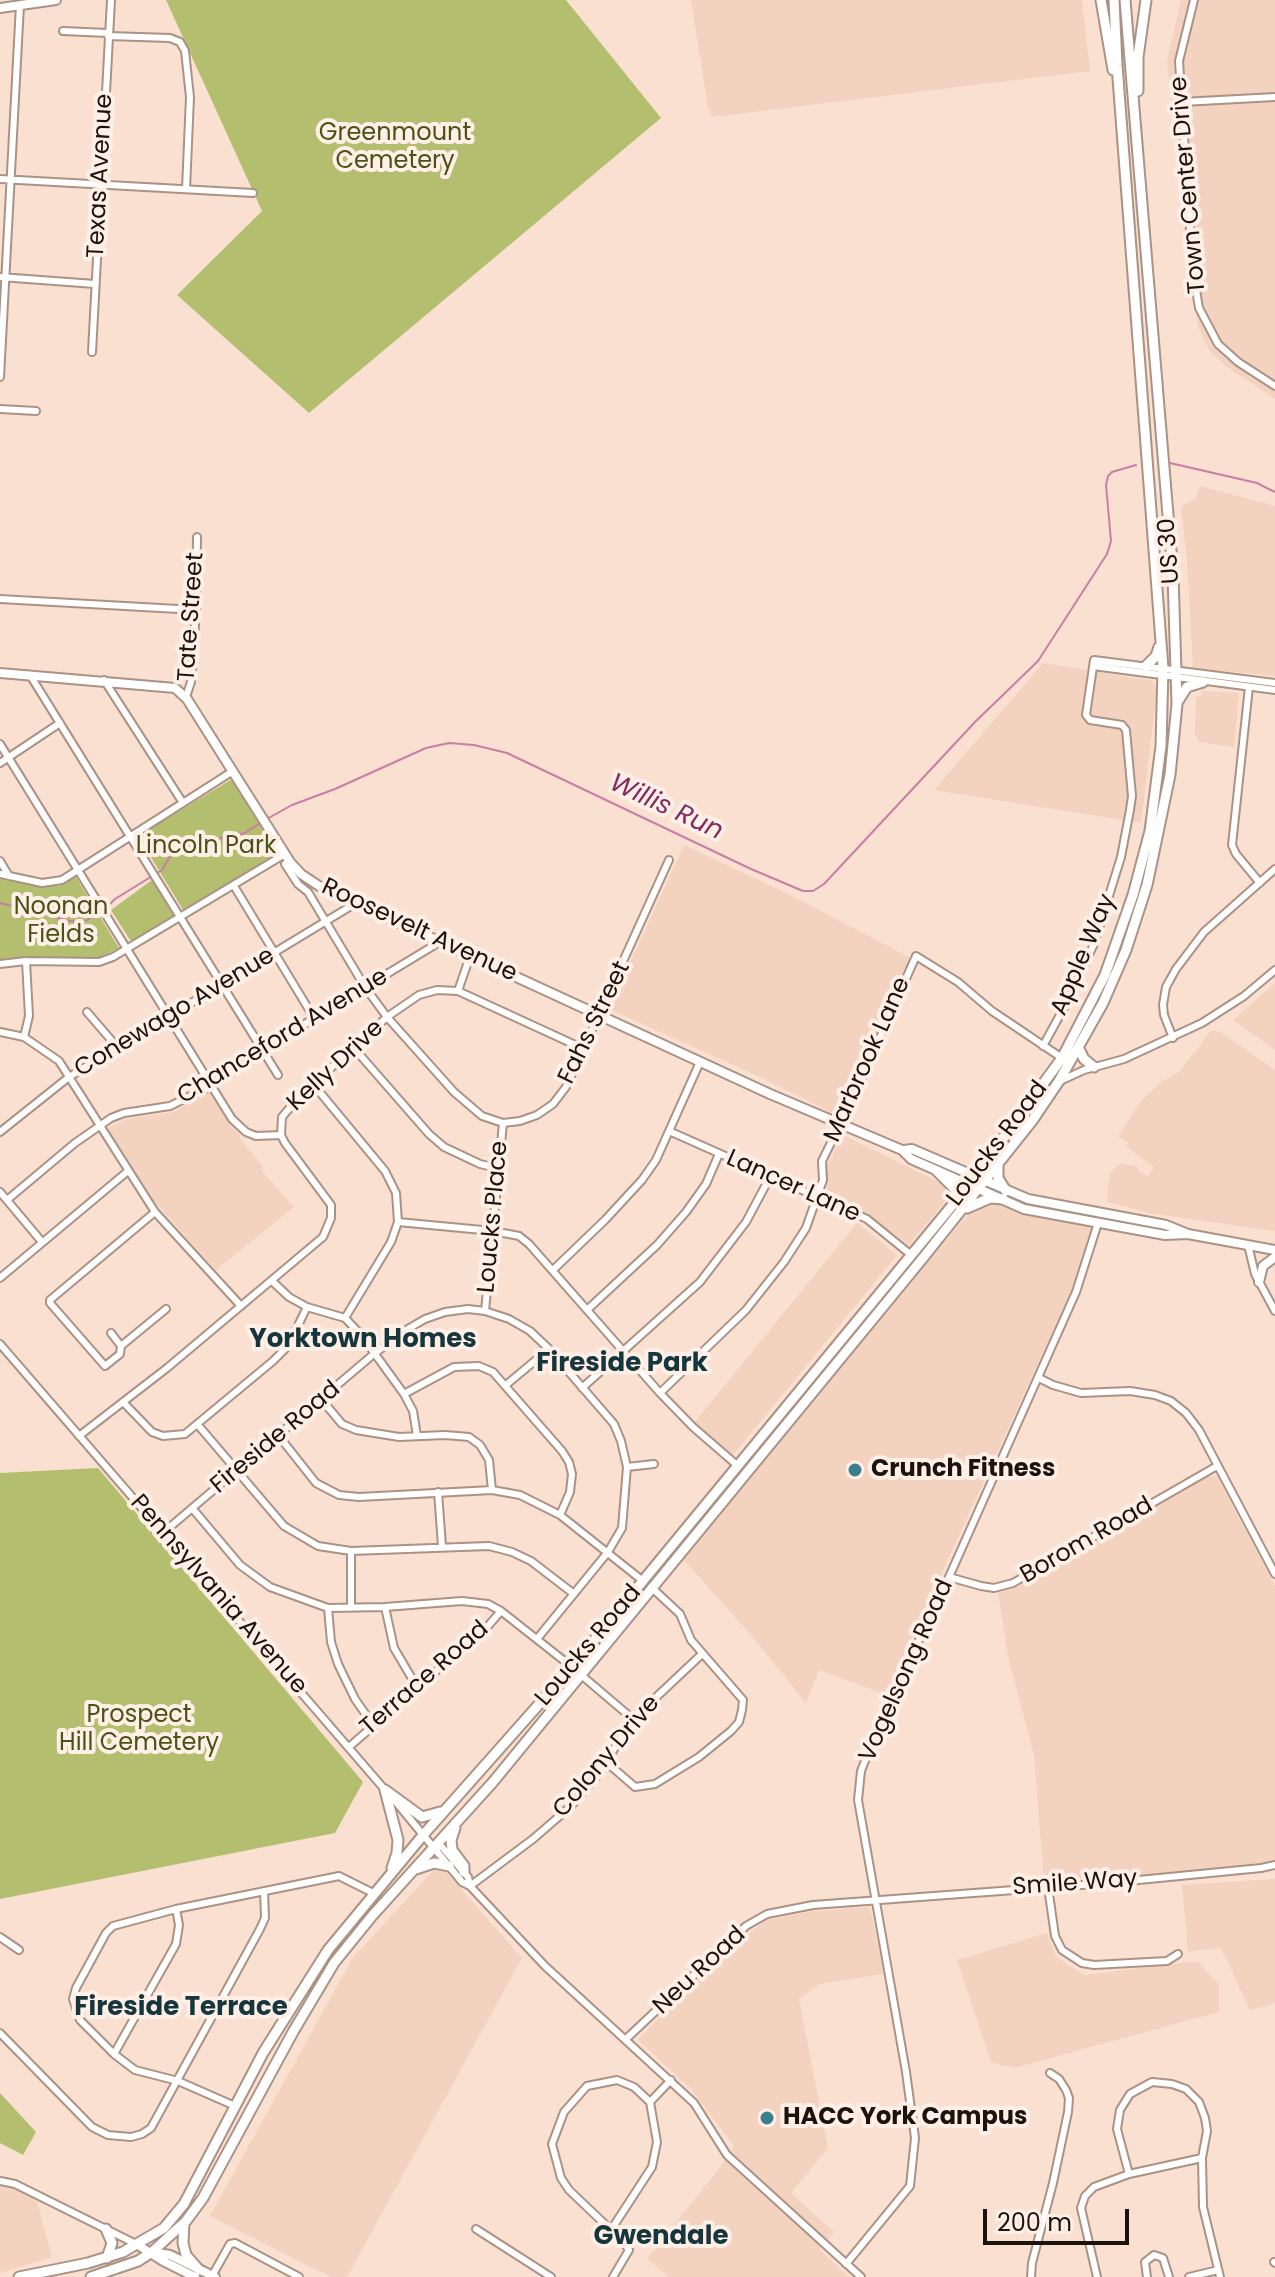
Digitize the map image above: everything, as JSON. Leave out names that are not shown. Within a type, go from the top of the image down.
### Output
[{"type":"highway","points":[[1101,0],[1121,108]]},
{"type":"highway","name":"US 30","points":[[1062,1058],[1105,975],[1133,895],[1147,844],[1161,746],[1163,672],[1114,0]]},
{"type":"highway","name":"US 30","points":[[1059,1081],[1103,1003],[1126,950],[1147,885],[1170,775],[1177,704],[1173,575],[1125,0]]},
{"type":"highway","points":[[1140,186],[1138,57],[1146,0]]},
{"type":"highway","points":[[1146,666],[1156,656],[1160,643]]},
{"type":"highway","points":[[1177,704],[1187,687],[1203,682]]},
{"type":"highway","points":[[1079,1049],[1084,1059],[1094,1067]]},
{"type":"highway","name":"Loucks Road","points":[[647,1584],[747,1472],[960,1211],[1062,1058]]},
{"type":"highway","name":"Loucks Road","points":[[138,2245],[164,2228],[184,2204],[263,2053],[328,1950],[373,1893],[576,1671],[737,1465],[955,1201],[998,1164],[1059,1081]]},
{"type":"highway","points":[[960,1211],[1004,1195],[998,1164]]},
{"type":"highway","points":[[937,1171],[956,1190],[955,1201]]},
{"type":"highway","name":"Loucks Road","points":[[152,2252],[184,2223],[203,2198],[334,1963],[532,1736],[576,1671]]},
{"type":"highway","points":[[385,1790],[426,1817],[437,1815],[459,1796]]},
{"type":"highway","points":[[385,1790],[398,1840],[391,1873]]},
{"type":"highway","points":[[457,1823],[451,1840],[452,1850],[464,1866],[464,1872]]},
{"type":"highway","points":[[413,1870],[434,1863],[449,1866]]},
{"type":"highway","points":[[184,2223],[186,2255],[197,2274]]},
{"type":"highway","points":[[106,2229],[112,2243],[107,2258]]},
{"type":"highway","name":"US 30","points":[[19,2277],[107,2258],[138,2245]]},
{"type":"highway","name":"US 30","points":[[91,2277],[123,2267],[152,2252]]},
{"type":"main road","points":[[0,8],[56,0]]},
{"type":"main road","points":[[0,673],[175,688],[186,697]]},
{"type":"main road","name":"Roosevelt Avenue","points":[[186,697],[285,859],[319,886],[700,1062],[904,1150],[911,1159],[937,1171],[976,1183]]},
{"type":"main road","name":"Roosevelt Avenue","points":[[904,1150],[912,1149],[1004,1195],[1275,1250]]},
{"type":"main road","name":"Roosevelt Avenue","points":[[1004,1195],[1024,1209],[1165,1235],[1188,1234]]},
{"type":"main road","points":[[1098,1223],[1106,1219],[1157,1224]]},
{"type":"main road","points":[[1259,1282],[1263,1266],[1275,1257]]},
{"type":"main road","points":[[138,2245],[182,2274],[214,2276]]},
{"type":"main road","points":[[152,2252],[170,2255],[197,2274]]},
{"type":"street","name":"Texas Avenue","points":[[92,352],[111,0]]},
{"type":"street","name":"Town Center Drive","points":[[1194,0],[1179,61],[1194,285],[1199,308],[1211,333],[1227,353],[1275,386]]},
{"type":"street","points":[[0,377],[20,5]]},
{"type":"street","points":[[63,31],[170,38],[180,42],[185,51],[190,97],[186,189]]},
{"type":"street","points":[[1182,102],[1273,95]]},
{"type":"street","points":[[0,179],[253,193]]},
{"type":"street","points":[[3,278],[95,284]]},
{"type":"street","points":[[0,409],[36,411]]},
{"type":"street","name":"Tate Street","points":[[186,697],[191,682],[196,610],[197,537]]},
{"type":"street","points":[[0,599],[196,610]]},
{"type":"street","points":[[1163,672],[1146,666],[1094,660],[1093,666],[1275,683]]},
{"type":"street","name":"Apple Way","points":[[1043,1046],[1085,965],[1107,908],[1120,862],[1132,796],[1128,734],[1122,725],[1087,718],[1093,666]]},
{"type":"street","points":[[1177,673],[1203,682],[1275,690]]},
{"type":"street","points":[[30,675],[278,1075]]},
{"type":"street","points":[[104,680],[183,803]]},
{"type":"street","points":[[1249,687],[1232,845],[1260,883]]},
{"type":"street","points":[[0,763],[60,723]]},
{"type":"street","points":[[0,744],[232,1119],[246,1132],[264,1137],[281,1135]]},
{"type":"street","points":[[0,874],[50,882],[79,871],[233,771]]},
{"type":"street","points":[[0,964],[26,961],[99,962],[128,949],[285,859],[298,884],[308,892],[365,987],[387,1017],[454,1092],[482,1116],[503,1123]]},
{"type":"street","name":"Fahs Street","points":[[503,1123],[537,1115],[553,1104],[566,1087],[669,860]]},
{"type":"street","points":[[0,861],[9,876]]},
{"type":"street","points":[[1173,1038],[1164,1015],[1166,987],[1187,951],[1275,869]]},
{"type":"street","points":[[234,886],[314,1018]]},
{"type":"street","name":"Conewago Avenue","points":[[0,1132],[69,1077],[357,902]]},
{"type":"street","name":"Chanceford Avenue","points":[[7,1200],[100,1125],[124,1113],[170,1106],[211,1086],[314,1018],[438,943]]},
{"type":"street","points":[[470,956],[458,991],[584,1049]]},
{"type":"street","name":"Apple Way","points":[[916,956],[958,982],[992,1011],[1062,1058]]},
{"type":"street","name":"Marbrook Lane","points":[[660,1393],[746,1310],[806,1228],[823,1180],[822,1161],[916,956]]},
{"type":"street","points":[[24,1037],[29,1016],[26,961]]},
{"type":"street","points":[[1059,1081],[1173,1038],[1225,1009],[1275,970]]},
{"type":"street","name":"Kelly Drive","points":[[79,1436],[323,1237],[332,1210],[328,1199],[281,1135],[282,1117],[313,1084],[387,1017],[419,995],[437,990],[458,991]]},
{"type":"street","points":[[87,1012],[118,1048]]},
{"type":"street","points":[[0,1032],[24,1037],[59,1061],[155,1212],[241,1306]]},
{"type":"street","points":[[353,1047],[444,1147],[480,1164],[497,1168]]},
{"type":"street","points":[[553,1270],[642,1180],[656,1160],[700,1062]]},
{"type":"street","points":[[313,1084],[385,1171],[396,1193],[398,1222],[391,1242],[345,1318]]},
{"type":"street","name":"Loucks Place","points":[[485,1311],[503,1123]]},
{"type":"street","name":"Lancer Lane","points":[[669,1131],[867,1219],[910,1254]]},
{"type":"street","points":[[587,1310],[657,1245],[686,1212],[706,1184],[719,1154]]},
{"type":"street","points":[[0,1278],[128,1171]]},
{"type":"street","points":[[582,1388],[709,1271],[746,1222],[770,1177]]},
{"type":"street","points":[[0,1192],[42,1242]]},
{"type":"street","points":[[155,1212],[51,1297],[50,1303],[105,1366],[120,1354],[124,1344],[166,1309]]},
{"type":"street","points":[[398,1222],[519,1236],[553,1270],[660,1393],[693,1427],[747,1472]]},
{"type":"street","name":"Vogelsong Road","points":[[846,2264],[910,2186],[915,2138],[906,2070],[858,1800],[861,1771],[881,1720],[1039,1378],[1076,1292],[1098,1223]]},
{"type":"street","points":[[1248,1245],[1259,1282],[1275,1311]]},
{"type":"street","points":[[272,1281],[289,1297],[307,1307],[345,1318],[404,1394],[413,1411],[417,1436]]},
{"type":"street","points":[[123,1402],[152,1432],[163,1436],[185,1434],[288,1346],[307,1307]]},
{"type":"street","name":"Fireside Road","points":[[164,1532],[375,1353],[425,1319],[468,1309],[485,1311],[509,1319],[530,1331],[549,1349],[614,1424],[627,1467],[622,1528],[608,1552],[537,1639]]},
{"type":"street","points":[[111,1333],[124,1344]]},
{"type":"street","name":"Pennsylvania Avenue","points":[[0,1344],[435,1846],[436,1853],[462,1882],[470,1886]]},
{"type":"street","points":[[506,1385],[549,1349]]},
{"type":"street","points":[[404,1394],[454,1367],[469,1365],[493,1372],[569,1462],[572,1474],[570,1492],[560,1515]]},
{"type":"street","points":[[1039,1378],[1081,1393],[1130,1391],[1155,1395],[1171,1401],[1186,1413],[1199,1430],[1275,1574]]},
{"type":"street","points":[[321,1399],[342,1424],[356,1430],[399,1437],[469,1437],[480,1445],[489,1460],[492,1490]]},
{"type":"street","points":[[198,1425],[284,1526],[318,1546],[351,1551],[489,1546],[531,1561],[574,1594]]},
{"type":"street","points":[[278,1435],[316,1483],[339,1495],[359,1497],[492,1490],[520,1495],[560,1515],[680,1614],[691,1640],[743,1700],[739,1722],[699,1757],[655,1784],[635,1787],[605,1761]]},
{"type":"street","points":[[627,1467],[654,1464]]},
{"type":"street","name":"Borom Road","points":[[949,1577],[994,1588],[1013,1583],[1217,1466]]},
{"type":"street","points":[[438,1492],[442,1546]]},
{"type":"street","points":[[192,1508],[240,1565],[270,1587],[328,1608],[462,1601],[488,1604],[537,1639],[633,1719]]},
{"type":"street","points":[[351,1551],[351,1608]]},
{"type":"street","points":[[385,1607],[394,1648],[417,1687]]},
{"type":"street","points":[[328,1608],[331,1642],[338,1664],[355,1699],[373,1725]]},
{"type":"street","name":"Terrace Road","points":[[349,1747],[488,1626],[501,1611]]},
{"type":"street","name":"Colony Drive","points":[[470,1886],[554,1822],[587,1790],[633,1719],[702,1654]]},
{"type":"street","name":"Pennsylvania Avenue","points":[[435,1846],[442,1847],[464,1872],[470,1886],[545,1966],[694,2103],[727,2155],[861,2277]]},
{"type":"street","name":"Smile Way","points":[[874,1900],[1275,1865]]},
{"type":"street","points":[[235,2106],[178,2081],[135,2070],[80,2020],[73,1999],[76,1988],[106,1933],[113,1926],[176,1909],[339,1876],[373,1893]]},
{"type":"street","points":[[1048,1887],[1055,1936],[1062,1950],[1082,1963],[1167,1961],[1178,1954]]},
{"type":"street","points":[[0,2033],[92,2127],[108,2135],[131,2137],[151,2128],[260,1929],[265,1918],[264,1891]]},
{"type":"street","name":"Neu Road","points":[[626,2039],[735,1937],[767,1914],[813,1905],[874,1900]]},
{"type":"street","points":[[114,2054],[176,1944],[179,1925],[176,1909]]},
{"type":"street","points":[[0,1937],[19,1950]]},
{"type":"street","points":[[1031,2277],[1068,2112],[1066,2090],[1059,2079],[1050,2073]]},
{"type":"street","points":[[611,2230],[652,2167],[657,2142],[650,2102],[634,2087],[617,2080],[587,2086],[564,2112],[552,2144],[561,2178],[569,2190],[629,2250],[613,2277]]},
{"type":"street","points":[[650,2102],[671,2080]]},
{"type":"street","points":[[1129,2174],[1117,2129],[1120,2110],[1130,2094],[1152,2082],[1186,2089],[1199,2102],[1207,2131],[1202,2158],[1203,2207],[1219,2273],[1189,2277]]},
{"type":"street","points":[[1097,2277],[1081,2208],[1085,2196],[1094,2187],[1129,2174],[1202,2158]]},
{"type":"street","points":[[0,2181],[15,2184],[138,2245]]},
{"type":"street","points":[[476,2229],[551,2277]]},
{"type":"street","points":[[214,2276],[230,2244],[235,2243],[293,2276]]},
{"type":"street","points":[[1147,2277],[1145,2262],[1154,2255],[1163,2258],[1169,2277]]},
{"type":"shaded area","points":[[691,0],[1082,0],[1090,71],[712,117]]},
{"type":"shaded area","points":[[1181,0],[1275,0],[1275,399],[1227,367],[1209,350],[1199,328],[1190,288],[1167,61]]},
{"type":"shaded area","points":[[1200,486],[1275,506],[1275,676],[1193,668],[1181,507],[1195,499]]},
{"type":"shaded area","points":[[1043,663],[1153,681],[1157,690],[1141,823],[934,790]]},
{"type":"shaded area","points":[[1202,691],[1239,693],[1234,747],[1198,742],[1195,736],[1196,697],[1201,696]]},
{"type":"shaded area","points":[[684,845],[784,892],[911,958],[840,1117],[758,1076],[609,1009]]},
{"type":"shaded area","points":[[1275,983],[1275,1050],[1233,1020]]},
{"type":"shaded area","points":[[1211,1031],[1219,1031],[1275,1070],[1275,1231],[1148,1213],[1107,1202],[1110,1173],[1121,1163],[1138,1167],[1148,1176],[1154,1167],[1126,1147],[1128,1143],[1118,1136],[1141,1101],[1161,1082],[1178,1073]]},
{"type":"shaded area","points":[[209,1092],[229,1124],[264,1168],[262,1171],[294,1207],[216,1270],[153,1200],[108,1128],[127,1119],[174,1112]]},
{"type":"shaded area","points":[[843,1135],[947,1186],[950,1195],[909,1245],[874,1219],[828,1196],[827,1166]]},
{"type":"shaded area","points":[[991,1202],[1091,1228],[1093,1234],[1072,1289],[886,1695],[819,1670],[806,1703],[683,1559],[973,1208]]},
{"type":"shaded area","points":[[857,1223],[897,1255],[733,1455],[694,1423]]},
{"type":"shaded area","points":[[1217,1476],[1275,1586],[1275,1860],[1214,1870],[1044,1882],[1034,1755],[1008,1657],[998,1593],[1020,1586],[1206,1477]]},
{"type":"shaded area","points":[[439,1864],[522,1958],[347,2277],[331,2277],[210,2216],[352,1959]]},
{"type":"shaded area","points":[[1275,1879],[1275,2003],[1250,2010],[1221,1948],[1188,1951],[1182,1885]]},
{"type":"shaded area","name":"HACC York Campus","points":[[870,1907],[884,1974],[820,1984],[799,1999],[828,2148],[791,2193],[834,2232],[820,2250],[849,2277],[669,2277],[647,2259],[734,2146],[691,2089],[638,2040],[698,1976],[766,1920],[814,1911]]},
{"type":"shaded area","points":[[1047,1933],[1056,1957],[1084,1975],[1197,1961],[1219,1984],[1219,2012],[1014,2068],[991,2062],[957,1960]]},
{"type":"shaded area","points":[[0,2184],[36,2198],[52,2257],[0,2273]]},
{"type":"green space","name":"Greenmount Cemetery","points":[[166,0],[566,0],[661,118],[309,413],[177,295],[262,211]]},
{"type":"green space","name":"Lincoln Park","points":[[232,779],[277,853],[185,913],[138,836]]},
{"type":"green space","name":"Noonan Fields","points":[[76,877],[119,948],[96,959],[44,957],[0,961],[0,879],[59,886]]},
{"type":"green space","points":[[152,880],[175,918],[132,943],[111,910]]},
{"type":"green space","name":"Prospect Hill Cemetery","points":[[98,1468],[363,1782],[335,1833],[0,1899],[0,1473]]},
{"type":"green space","points":[[0,2093],[36,2132],[23,2155],[0,2143]]},
{"type":"waterway","points":[[1170,463],[1257,483],[1275,492]]},
{"type":"waterway","name":"Willis Run","points":[[265,820],[292,805],[426,748],[449,743],[474,745],[507,753],[751,869],[803,891],[813,891],[824,884],[975,722],[1038,661],[1107,554],[1111,541],[1106,485],[1108,476],[1136,465]]},
{"type":"waterway","name":"Willis Run","points":[[106,908],[162,870],[169,858],[185,846],[245,833],[260,823]]},
{"type":"waterway","name":"Willis Run","points":[[0,903],[70,921],[85,921],[101,912]]},
{"type":"place","name":"Crunch Fitness","points":[[855,1470]]},
{"type":"place","name":"HACC York Campus","points":[[767,2118]]},
{"type":"district","name":"Yorktown Homes","points":[[363,1340]]},
{"type":"district","name":"Fireside Park","points":[[622,1364]]},
{"type":"district","name":"Fireside Terrace","points":[[181,2008]]},
{"type":"district","name":"Gwendale","points":[[661,2237]]}]
